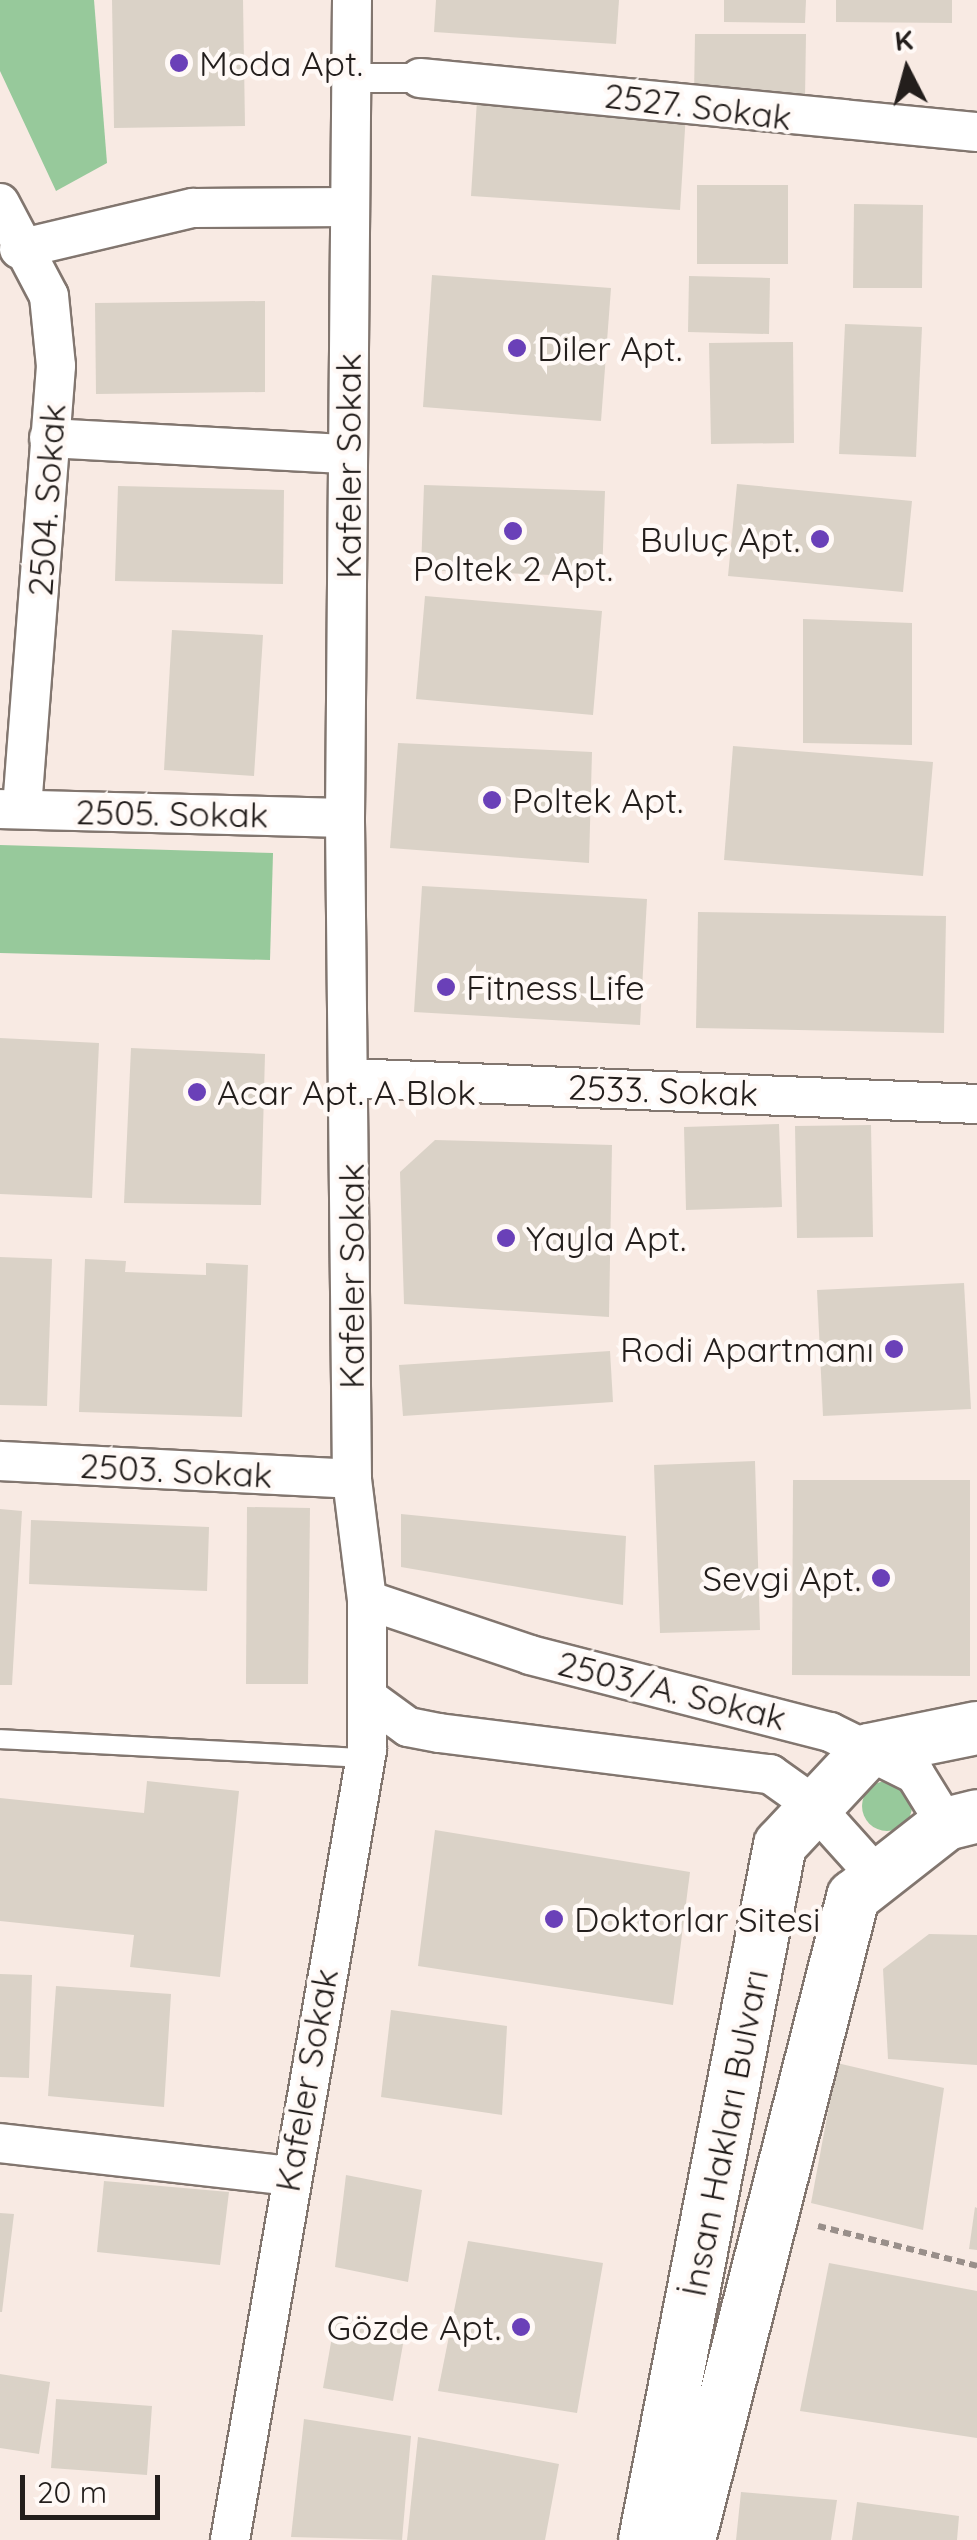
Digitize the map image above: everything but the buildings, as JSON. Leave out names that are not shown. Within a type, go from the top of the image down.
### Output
[{"type":"main road","points":[[869,1750],[977,1728]]},
{"type":"main road","name":"İnsan Hakları Bulvarı","points":[[645,2540],[780,1845],[811,1804],[869,1750]]},
{"type":"main road","name":"İnsan Hakları Bulvarı","points":[[689,2540],[853,1897],[874,1874],[961,1820]]},
{"type":"street","name":"Kafeler Sokak","points":[[230,2540],[288,2176],[366,1758],[367,1600],[352,1479],[345,818],[352,0]]},
{"type":"street","points":[[352,78],[420,78]]},
{"type":"street","name":"2527. Sokak","points":[[420,78],[977,132]]},
{"type":"street","name":"2504. Sokak","points":[[0,203],[18,250],[49,296],[51,513],[11,809]]},
{"type":"street","points":[[18,250],[193,208],[350,207]]},
{"type":"street","points":[[50,438],[348,454]]},
{"type":"street","name":"2505. Sokak","points":[[11,809],[345,818]]},
{"type":"street","name":"2533. Sokak","points":[[349,1078],[977,1104]]},
{"type":"street","name":"2503. Sokak","points":[[0,1461],[352,1479]]},
{"type":"street","name":"2503/A. Sokak","points":[[367,1600],[530,1654],[778,1714],[869,1750],[916,1774],[961,1820]]},
{"type":"street","points":[[367,1697],[408,1727],[689,1758],[770,1774],[811,1804],[874,1874]]},
{"type":"street","points":[[0,2143],[288,2176]]},
{"type":"lane","points":[[0,1738],[366,1758]]},
{"type":"path","points":[[774,2214],[977,2266]]},
{"type":"green space","points":[[0,0],[94,0],[107,163],[56,191],[0,71]]},
{"type":"green space","points":[[0,845],[273,853],[270,960],[0,953]]},
{"type":"green space","points":[[887,1781],[904,1789],[912,1806],[904,1823],[887,1831],[870,1823],[862,1806],[870,1789]]},
{"type":"place","name":"Moda Apt.","points":[[179,63]]},
{"type":"place","name":"Diler Apt.","points":[[517,348]]},
{"type":"place","name":"Poltek 2 Apt.","points":[[513,531]]},
{"type":"place","name":"Buluç Apt.","points":[[820,539]]},
{"type":"place","name":"Poltek Apt.","points":[[492,800]]},
{"type":"place","name":"Fitness Life","points":[[446,987]]},
{"type":"place","name":"Acar Apt. A Blok","points":[[197,1092]]},
{"type":"place","name":"Yayla Apt.","points":[[506,1238]]},
{"type":"place","name":"Rodi Apartmanı","points":[[894,1349]]},
{"type":"place","name":"Sevgi Apt.","points":[[881,1578]]},
{"type":"place","name":"Doktorlar Sitesi","points":[[554,1919]]},
{"type":"place","name":"Gözde Apt.","points":[[521,2327]]}]
